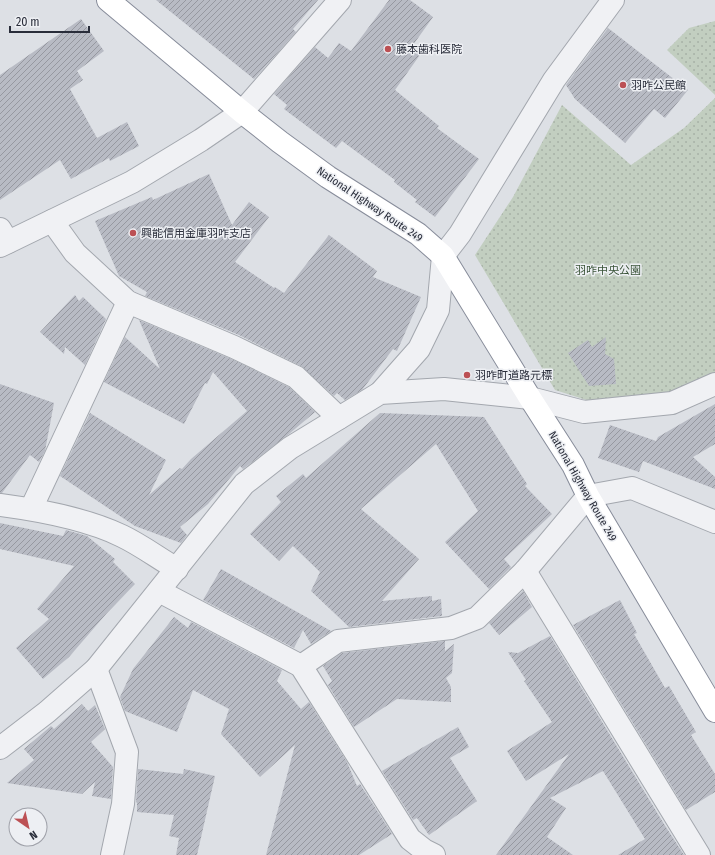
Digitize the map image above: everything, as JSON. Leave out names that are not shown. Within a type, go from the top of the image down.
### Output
[{"type":"highway","name":"National Highway Route 249","points":[[108,0],[242,112],[328,177],[418,234],[443,256],[530,398],[573,464],[588,496],[715,711]]},
{"type":"street","points":[[3,239],[52,221],[132,182],[201,140],[242,112],[340,0]]},
{"type":"street","points":[[0,748],[47,712],[96,669],[244,484],[290,448],[380,393],[419,349],[438,310],[443,256],[460,234],[554,80],[613,0]]},
{"type":"street","points":[[52,221],[75,253],[128,302],[234,347],[296,376],[338,418]]},
{"type":"street","points":[[31,509],[128,302]]},
{"type":"street","points":[[380,393],[444,389],[530,398],[584,412],[672,403],[715,384]]},
{"type":"street","points":[[301,666],[338,641],[452,628],[477,618],[525,571],[588,496],[632,488],[715,522]]},
{"type":"street","points":[[0,505],[31,509],[97,525],[122,536],[176,569]]},
{"type":"street","points":[[525,571],[699,855]]},
{"type":"street","points":[[159,591],[301,666],[410,839],[424,850],[434,855]]},
{"type":"street","points":[[96,669],[127,752],[123,804],[112,855]]},
{"type":"green space","points":[[715,21],[715,95],[667,50],[689,28]]},
{"type":"green space","name":"羽咋中央公園","points":[[715,98],[715,377],[674,397],[599,404],[555,390],[475,255],[513,197],[562,105],[631,165],[684,128]]},
{"type":"building","points":[[156,0],[318,0],[293,29],[296,32],[254,79]]},
{"type":"building","points":[[389,0],[410,0],[433,17],[413,45],[422,52],[395,90],[439,126],[437,128],[479,159],[435,217],[415,202],[417,200],[394,182],[395,180],[342,141],[336,148],[284,109],[287,105],[274,94],[315,47],[328,58],[339,43],[351,51]]},
{"type":"building","points":[[81,19],[104,51],[77,71],[83,80],[70,89],[97,138],[127,122],[139,146],[110,161],[109,158],[71,179],[60,160],[0,200],[0,75]]},
{"type":"building","name":"羽咋公民館","points":[[608,28],[688,90],[665,118],[654,109],[625,143],[575,99],[566,85]]},
{"type":"building","points":[[209,174],[232,225],[249,202],[269,217],[235,262],[274,288],[275,287],[284,293],[329,235],[377,271],[373,277],[421,297],[397,351],[393,349],[362,390],[345,400],[337,393],[334,396],[301,366],[239,335],[145,296],[147,292],[119,276],[95,221],[152,197],[153,200]]},
{"type":"building","points":[[75,295],[79,301],[83,297],[106,319],[85,365],[65,347],[64,354],[40,332]]},
{"type":"building","points":[[139,320],[229,358],[289,387],[315,412],[243,469],[240,466],[208,504],[180,527],[187,535],[181,543],[135,526],[60,476],[90,413],[166,460],[149,495],[180,468],[182,469],[191,459],[247,411],[213,372],[207,384],[205,383],[184,424],[104,382],[125,337],[160,369]]},
{"type":"building","points":[[606,337],[605,354],[614,359],[616,384],[589,386],[568,353],[588,340],[592,347]]},
{"type":"building","points":[[0,384],[54,403],[45,451],[39,462],[30,455],[2,493],[0,493]]},
{"type":"building","points":[[715,404],[715,444],[693,457],[715,477],[715,489],[643,461],[639,472],[598,458],[610,425],[656,441],[658,437]]},
{"type":"building","points":[[380,413],[484,417],[527,484],[525,486],[552,514],[504,559],[511,567],[489,589],[445,542],[478,511],[436,444],[361,509],[419,559],[382,601],[432,596],[432,601],[441,599],[442,616],[349,627],[311,591],[320,572],[293,546],[279,561],[250,534],[281,502],[276,496],[303,474],[306,478]]},
{"type":"building","points":[[0,523],[63,536],[66,530],[87,536],[115,559],[113,562],[135,584],[107,613],[69,657],[43,679],[16,648],[49,619],[37,609],[74,566],[0,549]]},
{"type":"building","points":[[221,569],[331,631],[311,644],[303,630],[294,648],[203,600]]},
{"type":"building","points":[[523,591],[532,607],[499,635],[489,623]]},
{"type":"building","points":[[620,600],[637,633],[634,634],[665,688],[669,686],[696,732],[691,735],[715,774],[715,792],[686,810],[573,625]]},
{"type":"building","points":[[174,617],[188,628],[191,622],[282,670],[277,681],[301,709],[309,702],[347,762],[357,786],[360,784],[392,834],[359,855],[266,855],[295,745],[260,777],[221,734],[229,709],[193,690],[177,732],[125,711],[120,697],[133,669]]},
{"type":"building","points":[[550,636],[684,855],[618,855],[645,839],[603,771],[550,798],[566,808],[547,837],[573,855],[496,855],[569,754],[526,781],[507,751],[552,722],[524,681],[526,680],[508,652],[518,653]]},
{"type":"building","points":[[445,641],[445,651],[454,644],[452,673],[446,678],[451,687],[451,702],[397,699],[354,727],[328,685],[332,681],[323,666],[342,653]]},
{"type":"building","points":[[82,704],[88,711],[95,705],[105,729],[91,742],[113,767],[111,799],[92,796],[95,782],[82,794],[7,783],[34,760],[24,749],[51,726],[54,729]]},
{"type":"building","points":[[458,727],[469,747],[450,758],[477,801],[429,835],[417,818],[413,820],[382,771]]},
{"type":"building","points":[[138,769],[183,774],[184,769],[215,776],[197,855],[176,855],[179,838],[169,836],[174,815],[137,812],[136,802]]},
{"type":"place","name":"藤本歯科医院","points":[[388,49]]},
{"type":"place","name":"羽咋公民館","points":[[623,85]]},
{"type":"place","name":"興能信用金庫羽咋支店","points":[[133,233]]},
{"type":"place","name":"羽咋町道路元標","points":[[467,375]]}]
